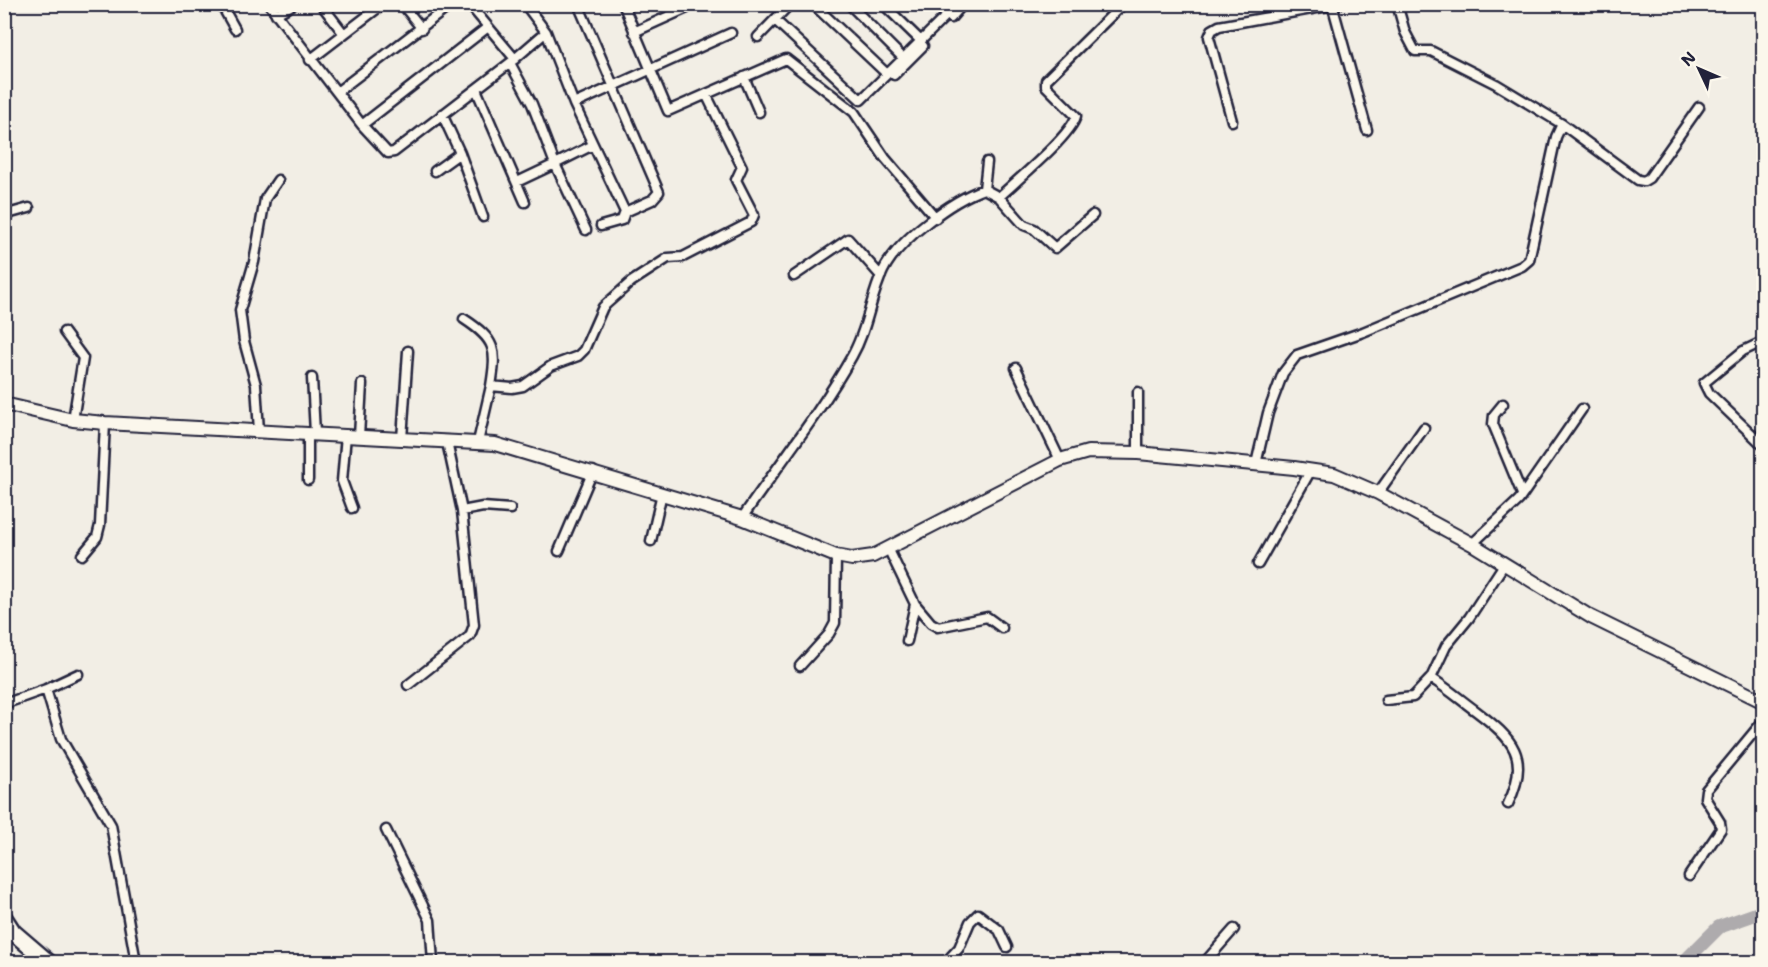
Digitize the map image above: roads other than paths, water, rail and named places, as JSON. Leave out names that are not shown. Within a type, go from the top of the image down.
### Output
[{"type":"highway","points":[[4,918],[13,932],[48,963]]},
{"type":"street","points":[[221,4],[235,29]]},
{"type":"street","points":[[269,4],[362,125],[385,152],[391,153],[513,61],[546,32]]},
{"type":"street","points":[[276,14],[294,4]]},
{"type":"street","points":[[321,4],[344,34]]},
{"type":"street","points":[[310,60],[383,4]]},
{"type":"street","points":[[402,4],[422,29]]},
{"type":"street","points":[[337,92],[452,4]]},
{"type":"street","points":[[470,4],[513,61],[555,164],[586,230]]},
{"type":"street","points":[[525,4],[546,32],[574,104],[625,212]]},
{"type":"street","points":[[578,4],[659,192],[652,200],[625,212],[622,220],[601,226]]},
{"type":"street","points":[[623,4],[668,111],[786,59],[854,112],[885,158],[936,218]]},
{"type":"street","points":[[758,37],[790,4]]},
{"type":"street","points":[[813,4],[887,74]]},
{"type":"street","points":[[849,4],[903,58]]},
{"type":"street","points":[[883,4],[921,41]]},
{"type":"street","points":[[942,4],[952,14]]},
{"type":"street","points":[[775,20],[861,100],[921,41],[963,4]]},
{"type":"street","points":[[999,198],[1074,123],[1076,116],[1050,92],[1046,86],[1047,80],[1123,4]]},
{"type":"street","points":[[1397,4],[1405,32],[1414,51],[1431,51],[1496,84],[1562,124],[1638,180],[1644,181],[1649,178],[1699,107]]},
{"type":"street","points":[[1232,121],[1209,37],[1212,30],[1219,26],[1334,5],[1367,130]]},
{"type":"street","points":[[634,32],[687,8]]},
{"type":"street","points":[[854,112],[952,14]]},
{"type":"street","points":[[362,125],[489,27]]},
{"type":"street","points":[[574,104],[731,33]]},
{"type":"street","points":[[744,77],[759,112]]},
{"type":"street","points":[[476,89],[525,202]]},
{"type":"street","points":[[491,386],[512,388],[523,386],[551,366],[578,356],[584,350],[603,307],[631,282],[668,258],[683,257],[752,222],[754,215],[736,180],[742,167],[706,94]]},
{"type":"street","points":[[442,114],[460,153],[483,217]]},
{"type":"street","points":[[1256,464],[1268,413],[1283,373],[1297,355],[1363,332],[1522,266],[1529,260],[1556,137],[1562,124]]},
{"type":"street","points":[[517,182],[593,145]]},
{"type":"street","points":[[435,171],[460,153]]},
{"type":"street","points":[[984,189],[987,162]]},
{"type":"street","points":[[259,431],[256,385],[244,340],[240,310],[254,262],[265,199],[278,180]]},
{"type":"street","points":[[984,189],[999,198],[1024,225],[1034,229],[1055,248],[1093,214]]},
{"type":"street","points":[[742,518],[812,420],[853,356],[870,316],[881,276],[895,253],[936,218],[967,196],[984,189]]},
{"type":"street","points":[[4,215],[29,207]]},
{"type":"street","points":[[794,276],[848,239],[881,276]]},
{"type":"street","points":[[464,319],[486,333],[495,357],[478,442]]},
{"type":"street","points":[[64,332],[83,358],[73,420]]},
{"type":"street","points":[[1764,341],[1743,351],[1704,383],[1708,393],[1764,446]]},
{"type":"street","points":[[402,439],[408,351]]},
{"type":"street","points":[[1016,368],[1060,460]]},
{"type":"street","points":[[308,480],[312,433],[312,378]]},
{"type":"street","points":[[352,508],[342,481],[362,384]]},
{"type":"street","points":[[1138,392],[1138,453]]},
{"type":"street","points":[[4,404],[73,420],[105,423],[495,444],[593,471],[742,518],[836,556],[862,558],[888,548],[1060,460],[1088,452],[1138,453],[1335,474],[1378,493],[1472,544],[1503,566],[1591,617],[1764,702]]},
{"type":"street","points":[[1503,404],[1494,415],[1493,424],[1522,494]]},
{"type":"street","points":[[1472,544],[1515,505],[1582,409]]},
{"type":"street","points":[[82,555],[97,537],[100,525],[105,423]]},
{"type":"street","points":[[1378,493],[1424,428]]},
{"type":"street","points":[[408,685],[473,631],[470,569],[462,511],[447,442]]},
{"type":"street","points":[[1258,564],[1311,470]]},
{"type":"street","points":[[559,551],[593,471]]},
{"type":"street","points":[[651,541],[662,493]]},
{"type":"street","points":[[462,511],[483,507],[510,509]]},
{"type":"street","points":[[888,548],[915,604],[931,623],[938,627],[987,617],[1002,628]]},
{"type":"street","points":[[800,666],[829,634],[835,623],[836,556]]},
{"type":"street","points":[[1386,700],[1413,697],[1431,678],[1446,646],[1503,566]]},
{"type":"street","points":[[907,641],[915,604]]},
{"type":"street","points":[[4,704],[78,674]]},
{"type":"street","points":[[1431,678],[1502,731],[1513,745],[1520,776],[1508,804]]},
{"type":"street","points":[[46,688],[61,739],[111,825],[136,963]]},
{"type":"street","points":[[1689,876],[1721,829],[1720,822],[1705,798],[1706,789],[1764,720]]},
{"type":"street","points":[[386,830],[430,920],[433,963]]},
{"type":"street","points":[[946,963],[959,948],[970,922],[978,914],[999,930],[1007,947]]},
{"type":"street","points":[[1205,963],[1234,929]]},
{"type":"waterway","points":[[1684,962],[1719,927],[1764,911]]}]
